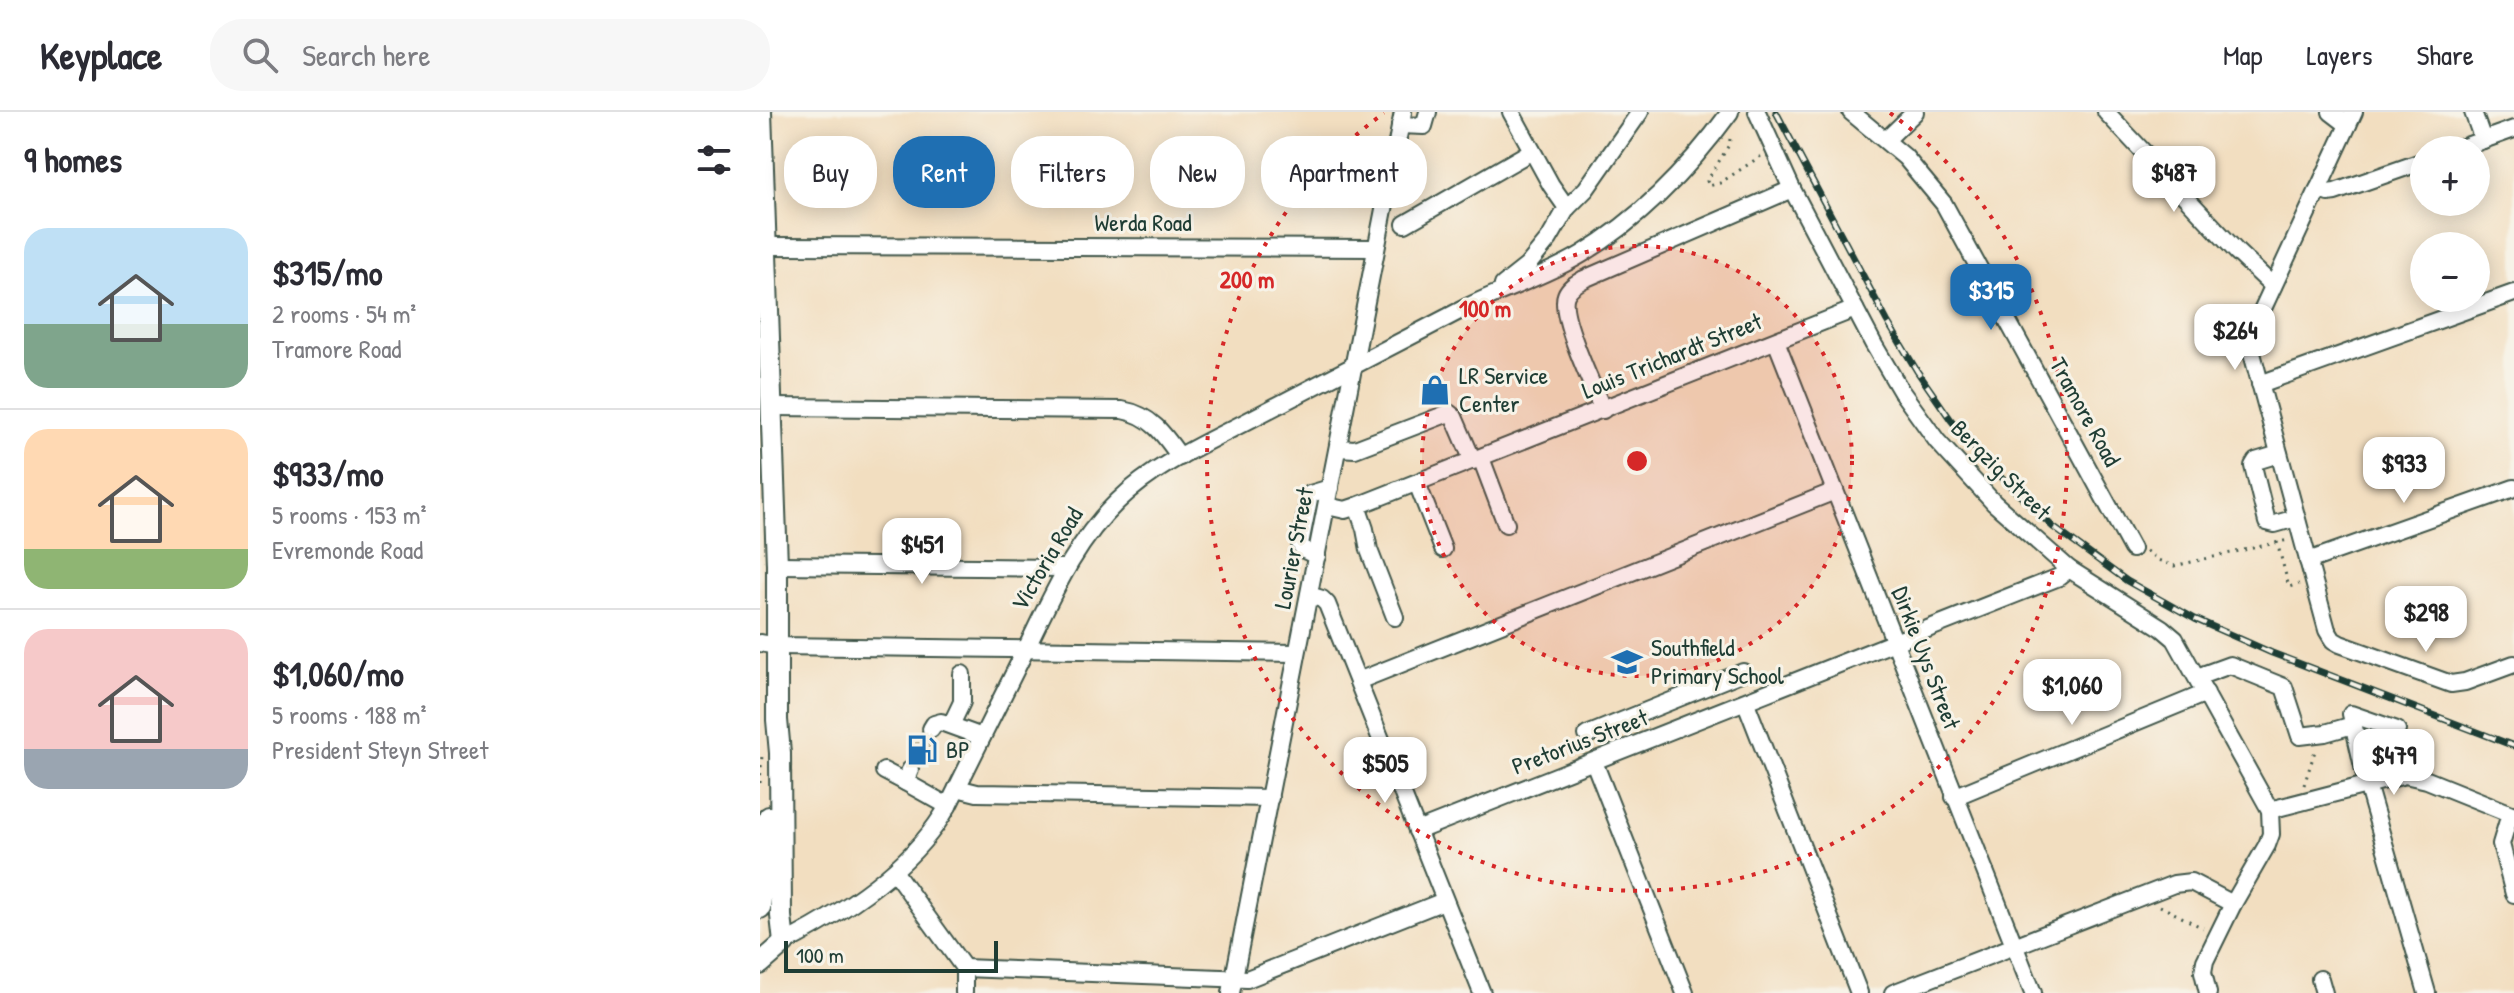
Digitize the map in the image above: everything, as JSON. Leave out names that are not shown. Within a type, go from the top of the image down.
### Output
[{"type":"main road","points":[[761,112],[762,216],[766,246],[777,565],[768,644],[780,753],[781,916],[784,943]]},
{"type":"main road","points":[[760,908],[777,720]]},
{"type":"main road","points":[[760,918],[784,943]]},
{"type":"main road","name":"Victoria Road","points":[[760,964],[784,943]]},
{"type":"street","points":[[1402,118],[1424,126],[1428,112]]},
{"type":"street","points":[[1511,112],[1567,208]]},
{"type":"street","name":"Victoria Road","points":[[1489,296],[1527,266],[1640,112]]},
{"type":"street","name":"Victoria Road","points":[[784,943],[820,924],[894,871],[923,843],[948,806],[1067,568],[1098,521],[1120,498],[1180,457],[1354,365],[1489,296],[1583,254],[1634,217],[1684,170],[1730,112]]},
{"type":"street","name":"Bergzig Street","points":[[1757,112],[1792,189],[1855,309],[1901,391],[1937,441],[1994,503],[2069,569],[2170,633],[2184,652],[2270,810]]},
{"type":"street","name":"Tramore Road","points":[[1851,112],[1922,175],[1944,204],[2136,548]]},
{"type":"street","points":[[1886,140],[1915,112]]},
{"type":"street","points":[[2106,112],[2237,252],[2273,286]]},
{"type":"street","points":[[2331,112],[2351,118],[2249,342],[2327,630],[2333,640],[2451,684],[2514,664]]},
{"type":"street","points":[[2473,112],[2482,136]]},
{"type":"street","name":"Lourier Street","points":[[1232,986],[1402,118]]},
{"type":"street","points":[[2490,138],[2514,129]]},
{"type":"street","points":[[1405,224],[1532,151]]},
{"type":"street","points":[[2318,189],[2335,192],[2410,166]]},
{"type":"street","points":[[1603,410],[1568,324],[1564,303],[1571,288],[1584,279],[1792,189]]},
{"type":"street","name":"Werda Road","points":[[766,246],[1376,248]]},
{"type":"street","points":[[2260,384],[2514,293]]},
{"type":"street","name":"Louis Trichardt Street","points":[[1327,506],[1345,510],[1357,506],[1855,309]]},
{"type":"street","name":"Dirkie Uys Street","points":[[1776,341],[2033,993]]},
{"type":"street","points":[[772,407],[1122,410],[1135,412],[1156,425],[1180,457]]},
{"type":"street","points":[[1339,448],[1355,449],[1449,413],[1477,460],[1506,524]]},
{"type":"street","points":[[2279,454],[2256,461],[2253,466],[2267,522],[2275,524],[2296,518]]},
{"type":"street","points":[[1417,483],[1443,549]]},
{"type":"street","points":[[1317,556],[1304,550],[1300,544],[1309,498],[1314,492],[1330,488]]},
{"type":"street","points":[[2308,561],[2514,488]]},
{"type":"street","points":[[1358,681],[1835,491]]},
{"type":"street","points":[[1357,506],[1369,550],[1395,617]]},
{"type":"street","points":[[777,565],[1067,568]]},
{"type":"street","name":"Pretorius Street","points":[[1417,831],[1746,703],[2059,577],[2069,569]]},
{"type":"street","points":[[1309,595],[1325,601],[1482,993]]},
{"type":"street","points":[[768,644],[1297,653]]},
{"type":"street","points":[[2197,677],[2230,665],[2281,684],[2300,736],[2353,725]]},
{"type":"street","points":[[1587,735],[1743,672]]},
{"type":"street","points":[[951,725],[962,702],[962,674]]},
{"type":"street","points":[[1954,797],[2206,693]]},
{"type":"street","points":[[1746,703],[1859,993]]},
{"type":"street","points":[[2397,730],[2352,713],[2367,784],[2427,993]]},
{"type":"street","points":[[931,729],[937,722],[982,737]]},
{"type":"street","points":[[1608,726],[1619,753]]},
{"type":"street","points":[[1594,762],[1685,993]]},
{"type":"street","points":[[884,771],[908,776],[948,806]]},
{"type":"street","points":[[2208,993],[2203,972],[2208,953],[2267,845],[2271,834],[2270,810],[2395,776],[2417,776],[2512,815],[2501,844],[2514,894]]},
{"type":"street","points":[[957,788],[977,793],[1270,798]]},
{"type":"street","points":[[894,871],[964,968],[964,993]]},
{"type":"street","points":[[1893,993],[2174,884],[2191,882],[2233,904]]},
{"type":"street","points":[[964,968],[1232,986],[1444,901]]},
{"type":"path","points":[[1727,135],[1731,141],[1707,181],[1709,186],[1720,183],[1768,152]]},
{"type":"path","points":[[2136,548],[2174,566],[2294,538]]},
{"type":"path","points":[[2277,542],[2289,587],[2306,582]]},
{"type":"path","points":[[2306,800],[2305,779],[2315,748],[2312,735]]},
{"type":"path","points":[[2143,897],[2209,931],[2208,953]]},
{"type":"tunnel","points":[[910,770],[931,729]]},
{"type":"railway","points":[[1776,112],[1887,321],[1917,371],[1951,420],[1990,467],[2053,527],[2127,581],[2195,619],[2272,653],[2514,746]]},
{"type":"place","name":"LR Service Center","points":[[1435,390]]},
{"type":"place","name":"Southfield Primary School","points":[[1627,662]]},
{"type":"place","name":"BP","points":[[922,750]]}]
